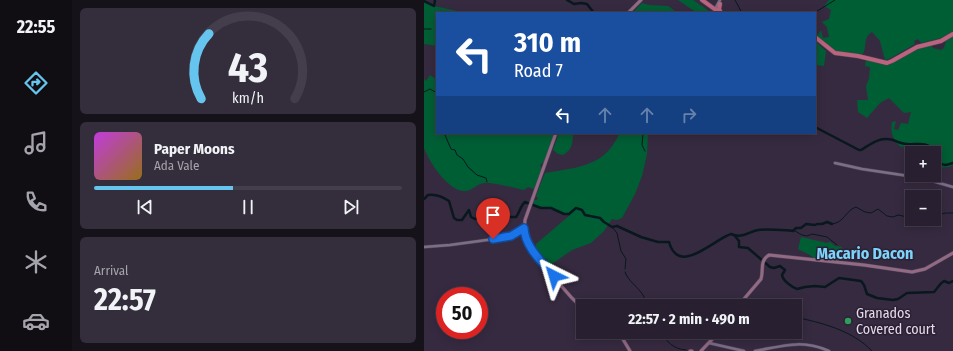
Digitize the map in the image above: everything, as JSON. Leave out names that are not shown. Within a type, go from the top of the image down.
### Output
[{"type":"highway","points":[[702,0],[717,10]]},
{"type":"highway","points":[[717,10],[720,2]]},
{"type":"highway","points":[[717,10],[719,9],[720,2]]},
{"type":"highway","points":[[816,39],[835,54],[858,56],[887,63],[917,47],[941,41],[953,34]]},
{"type":"main road","points":[[629,12],[642,0]]},
{"type":"main road","points":[[632,12],[642,0]]},
{"type":"main road","points":[[532,200],[546,166],[557,134]]},
{"type":"main road","points":[[557,134],[525,220],[524,235],[528,245],[576,302]]},
{"type":"main road","points":[[744,299],[761,278],[762,265],[766,257],[912,273],[926,270],[953,254]]},
{"type":"main road","points":[[623,339],[630,351]]},
{"type":"main road","points":[[701,351],[713,339]]},
{"type":"street","points":[[836,163],[862,169],[922,178],[953,187]]},
{"type":"street","points":[[424,246],[511,236],[524,229]]},
{"type":"street","points":[[709,343],[744,351]]},
{"type":"street","points":[[755,351],[796,343],[820,347],[829,351]]},
{"type":"green space","points":[[678,0],[693,0],[711,12],[696,12]]},
{"type":"green space","points":[[829,0],[953,0],[953,31],[941,38],[921,43],[918,39],[914,41],[915,44],[885,60],[880,41],[872,32],[867,36],[863,54],[838,52],[833,50],[817,36],[821,30],[823,38],[829,37],[827,27],[822,22],[829,19],[831,10],[824,6]]},
{"type":"green space","points":[[424,1],[434,6],[462,12],[436,12],[436,46],[424,44]]},
{"type":"green space","points":[[642,3],[668,6],[677,12],[633,12]]},
{"type":"green space","points":[[953,36],[953,165],[941,168],[941,146],[912,145],[901,147],[896,142],[891,129],[892,122],[896,121],[894,129],[898,130],[901,123],[908,124],[911,112],[904,113],[889,98],[880,103],[867,118],[858,112],[857,100],[868,100],[866,86],[869,79],[870,67],[865,66],[866,60],[888,65],[912,51],[931,45],[933,48],[941,50],[944,48],[946,41]]},
{"type":"green space","points":[[816,42],[826,51],[824,66],[816,65]]},
{"type":"green space","points":[[430,75],[436,79],[436,134],[551,134],[554,136],[544,162],[540,165],[542,169],[534,189],[528,187],[524,190],[498,184],[484,183],[465,191],[459,190],[446,182],[430,161],[424,148],[424,79],[426,81]]},
{"type":"green space","points":[[559,134],[573,134],[571,146],[563,155],[558,154],[553,150]]},
{"type":"green space","points":[[619,134],[648,134],[647,154],[642,176],[635,194],[622,218],[617,220],[612,219],[604,231],[591,243],[572,250],[549,266],[536,250],[536,244],[570,215],[564,215],[550,209],[541,209],[532,205],[533,200],[537,200],[538,198],[536,196],[545,173],[569,169],[594,162],[614,144]]},
{"type":"green space","points":[[801,237],[827,243],[830,242],[835,246],[842,247],[839,261],[815,259],[798,249]]},
{"type":"waterway","points":[[424,1],[434,6],[435,0]]},
{"type":"waterway","points":[[567,0],[574,4],[587,4],[593,12]]},
{"type":"waterway","points":[[735,0],[741,12]]},
{"type":"waterway","points":[[816,12],[835,0]]},
{"type":"waterway","points":[[424,29],[431,29]]},
{"type":"waterway","points":[[424,92],[430,89],[436,92]]},
{"type":"waterway","points":[[816,128],[859,150],[876,141],[888,139],[903,144],[921,144],[929,146],[940,163],[943,165],[953,163]]},
{"type":"waterway","points":[[643,134],[642,145],[645,151]]},
{"type":"waterway","points":[[445,135],[451,149],[455,150],[457,155],[463,159],[468,167],[477,175],[486,178],[487,182]]},
{"type":"waterway","points":[[424,199],[428,195],[433,195],[442,197],[449,201],[454,218],[457,220],[462,220],[469,210],[471,217],[475,219],[497,212],[505,217],[516,217],[525,202],[541,208],[551,208],[564,214],[569,214],[576,208],[582,210],[585,215],[600,218],[612,227],[617,226],[641,237],[658,242],[669,242],[674,252],[681,256],[689,256],[697,253],[731,234],[738,236],[761,230],[793,231],[796,228],[801,228],[806,224],[815,225],[827,222],[832,224]]},
{"type":"waterway","points":[[832,224],[842,219],[856,207],[865,212],[871,213],[878,209],[887,216],[893,217],[898,215],[905,216]]},
{"type":"waterway","points":[[941,214],[953,213]]},
{"type":"waterway","points":[[612,227],[617,233],[621,251],[626,259],[625,269]]},
{"type":"waterway","points":[[795,231],[807,236],[812,234],[827,237],[837,245]]},
{"type":"waterway","points":[[735,236],[739,241],[739,247],[748,248],[770,267],[774,268],[780,266],[785,270],[782,275],[784,279],[797,289],[815,286],[825,287],[839,278],[861,281],[867,294],[877,298],[893,300],[898,299],[907,293],[934,292],[944,281],[949,283],[953,281]]},
{"type":"waterway","points":[[625,272],[645,299]]},
{"type":"waterway","points":[[802,319],[836,328],[855,338],[872,351]]},
{"type":"waterway","points":[[666,339],[674,347],[686,350]]},
{"type":"place","name":"Granados Covered court","points":[[848,321]]},
{"type":"district","name":"Macario Dacon","points":[[865,253]]},
{"type":"route","points":[[493,239],[512,236],[524,228],[524,235],[530,247],[554,276]]}]
